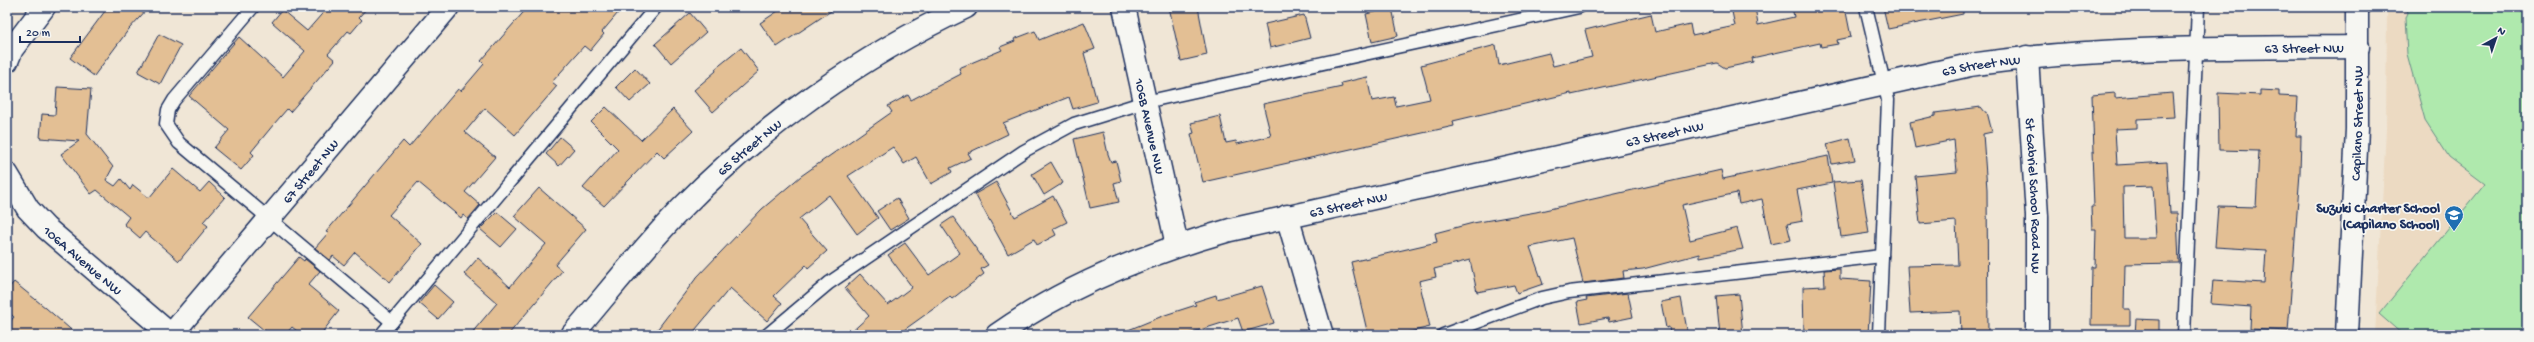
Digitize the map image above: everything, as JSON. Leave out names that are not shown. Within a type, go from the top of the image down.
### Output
[{"type":"street","points":[[7,61],[12,48],[44,7]]},
{"type":"street","name":"67 Street NW","points":[[171,335],[448,7]]},
{"type":"street","name":"65 Street NW","points":[[572,335],[662,229],[705,186],[757,140],[818,94],[873,58],[966,7]]},
{"type":"street","name":"106B Avenue NW","points":[[1124,7],[1177,245]]},
{"type":"street","name":"Capilano Street NW","points":[[2347,335],[2357,129],[2358,7]]},
{"type":"street","name":"63 Street NW","points":[[998,335],[1075,289],[1145,256],[1177,245],[1287,216],[1884,83],[1970,65],[2028,57],[2139,49],[2358,47]]},
{"type":"street","name":"St Gabriel School Road NW","points":[[2028,57],[2038,216],[2037,335]]},
{"type":"street","name":"106A Avenue NW","points":[[7,174],[28,210],[46,228],[171,335]]},
{"type":"street","points":[[1287,216],[1322,335]]},
{"type":"lane","points":[[253,7],[174,100],[168,110],[166,124],[179,143],[392,322]]},
{"type":"lane","points":[[380,335],[656,7]]},
{"type":"lane","points":[[767,335],[829,283],[1024,151],[1074,124],[1145,102],[1579,7]]},
{"type":"lane","points":[[1866,7],[1888,100],[1879,335]]},
{"type":"lane","points":[[2184,335],[2198,7]]},
{"type":"lane","points":[[1443,335],[1542,298],[1569,292],[1882,256]]},
{"type":"shaded area","name":"Suzuki Charter School (Capilano School)","points":[[2387,7],[2517,7],[2527,16],[2527,335],[2375,335],[2386,129]]},
{"type":"green space","name":"Suzuki Charter School (Capilano School)","points":[[2409,7],[2527,7],[2527,335],[2403,335],[2379,314],[2485,184],[2449,157],[2425,120],[2407,54],[2405,18]]},
{"type":"building","points":[[108,7],[149,7],[129,29],[94,76],[70,58]]},
{"type":"building","points":[[328,7],[368,7],[359,17],[362,20],[351,33],[348,31],[328,54],[335,60],[290,112],[287,109],[274,124],[251,152],[254,155],[241,170],[214,148],[229,130],[189,96],[239,37],[283,77],[305,51],[272,22],[282,10],[307,31]]},
{"type":"building","points":[[528,7],[623,7],[602,32],[604,34],[590,51],[584,46],[552,82],[557,86],[515,135],[485,108],[465,132],[495,157],[465,192],[480,205],[468,219],[463,215],[461,218],[418,182],[389,215],[422,244],[390,282],[355,252],[344,265],[333,256],[330,260],[315,248],[328,233],[326,232],[403,141],[409,147],[458,89],[461,91],[484,64],[481,61]]},
{"type":"building","points":[[784,7],[837,7],[777,47],[760,23]]},
{"type":"building","points":[[1169,7],[1198,7],[1207,55],[1181,61]]},
{"type":"building","points":[[1731,7],[1755,7],[1758,25],[1794,17],[1792,7],[1845,7],[1851,37],[1837,40],[1838,44],[1821,47],[1820,43],[1752,58],[1753,62],[1725,68],[1717,63],[1571,95],[1571,93],[1453,121],[1454,126],[1203,182],[1191,134],[1194,133],[1191,123],[1220,116],[1226,143],[1236,141],[1237,144],[1271,136],[1263,104],[1342,87],[1341,83],[1367,77],[1372,101],[1394,97],[1396,106],[1430,99],[1421,65],[1496,45],[1499,65],[1549,53],[1553,66],[1592,57],[1585,30],[1651,14],[1655,32],[1690,24],[1692,35],[1735,26]]},
{"type":"building","points":[[1883,7],[1963,7],[1963,14],[1888,29]]},
{"type":"building","points":[[1392,8],[1398,36],[1372,42],[1366,14]]},
{"type":"building","points":[[690,13],[706,32],[671,63],[655,44]]},
{"type":"building","points":[[1304,15],[1310,38],[1270,48],[1265,24]]},
{"type":"building","points":[[1084,22],[1095,49],[1084,53],[1097,102],[1073,109],[1069,97],[1003,123],[1008,134],[968,153],[971,158],[950,168],[952,172],[931,184],[916,157],[904,164],[893,147],[848,176],[878,218],[857,234],[829,195],[799,219],[827,251],[808,268],[806,265],[774,296],[782,303],[767,321],[730,288],[691,335],[653,335],[697,277],[762,209],[801,176],[892,112],[888,106],[908,95],[911,100],[961,74],[959,68],[1002,50],[1000,47],[1015,41],[1014,39],[1035,31],[1039,40]]},
{"type":"building","points":[[159,34],[181,45],[160,84],[138,72]]},
{"type":"building","points":[[741,48],[759,71],[713,112],[694,90],[716,71],[715,69]]},
{"type":"building","points":[[635,68],[650,84],[630,102],[616,87]]},
{"type":"building","points":[[57,87],[91,89],[87,134],[113,167],[106,180],[115,186],[121,179],[130,190],[133,185],[149,198],[173,169],[200,192],[209,182],[225,197],[203,222],[208,226],[179,261],[145,232],[140,238],[124,224],[129,217],[97,190],[91,194],[61,154],[79,141],[40,138],[42,114],[55,115]]},
{"type":"building","points":[[2260,90],[2279,91],[2279,96],[2298,97],[2296,136],[2301,136],[2300,173],[2288,331],[2250,329],[2251,307],[2211,304],[2213,280],[2264,283],[2266,250],[2215,247],[2218,206],[2256,207],[2259,151],[2219,150],[2218,93],[2260,95]]},
{"type":"building","points":[[2115,93],[2115,98],[2172,93],[2174,117],[2137,119],[2137,128],[2115,129],[2117,165],[2167,162],[2170,213],[2177,213],[2179,263],[2125,264],[2124,309],[2130,309],[2130,325],[2091,325],[2092,267],[2095,267],[2096,229],[2092,229],[2091,207],[2094,207],[2092,95]],"holes":[[[2153,186],[2156,238],[2124,238],[2123,187]]]},
{"type":"building","points":[[606,107],[641,140],[673,109],[693,131],[664,158],[657,151],[604,206],[583,188],[618,149],[591,122]]},
{"type":"building","points":[[1981,107],[1985,112],[1987,112],[1992,132],[1983,134],[1987,189],[1988,335],[1961,335],[1960,311],[1910,313],[1907,266],[1958,265],[1956,221],[1920,224],[1915,176],[1957,172],[1954,140],[1915,148],[1910,122],[1935,116],[1935,113]]},
{"type":"building","points":[[1103,132],[1108,154],[1111,162],[1116,161],[1121,181],[1114,183],[1119,202],[1090,208],[1074,139]]},
{"type":"building","points":[[560,137],[574,149],[559,166],[546,154]]},
{"type":"building","points":[[1850,138],[1855,160],[1832,164],[1827,144]]},
{"type":"building","points":[[1828,156],[1832,183],[1797,190],[1803,221],[1787,224],[1791,240],[1771,244],[1762,199],[1739,204],[1737,193],[1682,205],[1690,240],[1737,228],[1743,249],[1700,257],[1700,254],[1643,269],[1623,271],[1624,278],[1583,283],[1572,238],[1530,247],[1543,284],[1517,293],[1514,285],[1477,292],[1470,260],[1434,269],[1436,277],[1419,281],[1430,327],[1397,335],[1368,335],[1351,262],[1437,242],[1435,233],[1473,223],[1536,212],[1721,170],[1723,179]]},
{"type":"building","points":[[1051,162],[1063,183],[1044,195],[1032,174]]},
{"type":"building","points":[[1861,180],[1869,233],[1841,237],[1833,182]]},
{"type":"building","points":[[996,182],[1015,217],[1053,196],[1067,222],[1053,229],[1056,235],[1037,245],[1034,239],[1008,254],[975,194]]},
{"type":"building","points":[[539,188],[586,229],[555,265],[562,271],[508,335],[470,335],[497,303],[464,274],[478,258],[510,287],[546,244],[514,216]]},
{"type":"building","points":[[897,198],[909,218],[890,230],[877,211]]},
{"type":"building","points":[[497,212],[517,229],[501,247],[480,229]]},
{"type":"building","points":[[953,217],[988,265],[981,269],[984,274],[952,299],[950,297],[897,335],[848,335],[869,316],[845,288],[860,274],[888,305],[912,287],[888,255],[905,243],[929,275],[960,253],[941,225]]},
{"type":"building","points":[[299,257],[304,261],[305,259],[320,271],[308,285],[339,311],[320,335],[302,335],[292,327],[285,335],[270,335],[248,317]]},
{"type":"building","points":[[1840,269],[1840,279],[1871,281],[1868,335],[1804,335],[1803,287],[1825,286],[1824,270]]},
{"type":"building","points":[[14,282],[77,335],[7,335],[7,325],[14,317],[7,311],[7,290]]},
{"type":"building","points":[[434,285],[453,302],[438,319],[419,303]]},
{"type":"building","points":[[1262,286],[1274,323],[1243,332],[1238,318],[1184,335],[1116,335],[1165,315],[1196,305],[1194,302],[1216,295],[1217,299]]},
{"type":"building","points":[[1628,293],[1633,317],[1609,322],[1608,318],[1581,323],[1577,302],[1587,300],[1586,298]]},
{"type":"building","points":[[1739,294],[1743,335],[1720,335],[1716,296]]},
{"type":"building","points":[[1681,298],[1688,335],[1670,335],[1669,327],[1666,328],[1661,302]]},
{"type":"building","points":[[2136,319],[2159,320],[2159,335],[2135,335]]},
{"type":"place","name":"Suzuki Charter School (Capilano School)","points":[[2454,232]]}]
